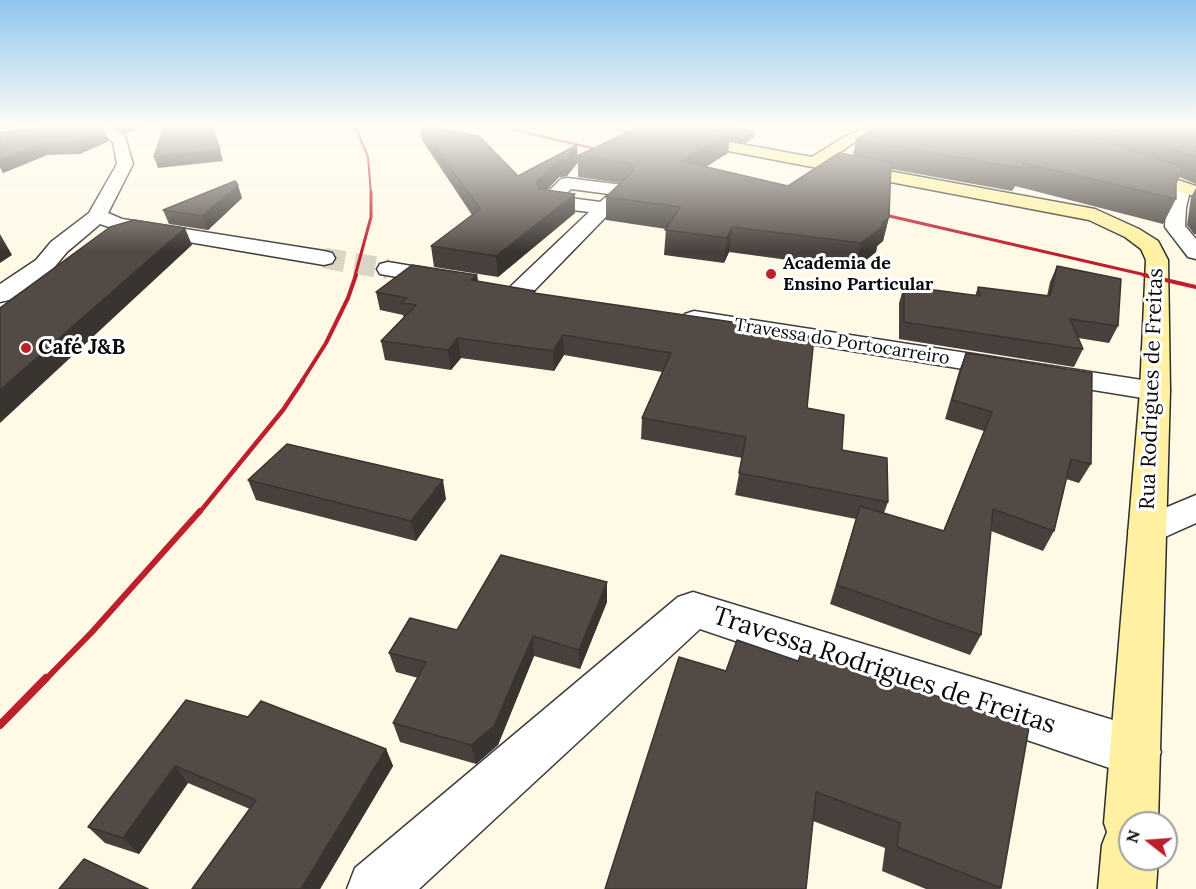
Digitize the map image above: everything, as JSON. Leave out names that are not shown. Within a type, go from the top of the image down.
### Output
[{"type":"main road","name":"Rua Rodrigues de Freitas","points":[[850,168],[1095,215],[1132,232],[1149,246],[1157,260],[1155,391],[1132,811]]},
{"type":"main road","points":[[1119,168],[1192,193]]},
{"type":"main road","points":[[1127,889],[1128,871]]},
{"type":"street","points":[[44,265],[59,247],[97,216],[123,168]]},
{"type":"street","points":[[1192,193],[1176,208],[1175,227],[1196,252]]},
{"type":"street","points":[[498,287],[603,208]]},
{"type":"street","points":[[97,216],[104,220],[324,258]]},
{"type":"street","points":[[0,295],[44,265],[96,237],[137,226]]},
{"type":"street","points":[[387,270],[554,296]]},
{"type":"street","name":"Travessa do Portocarreiro","points":[[666,314],[1155,391]]},
{"type":"street","points":[[1148,531],[1196,508]]},
{"type":"street","name":"Travessa Rodrigues de Freitas","points":[[376,889],[693,609],[1136,752]]},
{"type":"building","points":[[451,168],[511,168],[518,176],[532,168],[550,168],[536,182],[539,189],[575,194],[496,256],[431,246],[480,209]]},
{"type":"building","points":[[713,168],[788,186],[815,168],[891,168],[889,217],[882,223],[882,227],[861,243],[732,227],[727,238],[665,230],[680,207],[606,197],[634,170]]},
{"type":"building","points":[[1047,168],[1182,168],[1176,183],[1176,199]]},
{"type":"building","points":[[235,181],[238,185],[202,216],[163,210]]},
{"type":"building","points":[[134,220],[185,228],[0,390],[0,308],[110,227]]},
{"type":"building","points":[[412,265],[477,275],[471,280],[535,291],[534,293],[739,323],[738,326],[814,337],[807,408],[844,415],[842,450],[887,458],[888,502],[739,473],[746,437],[642,418],[671,353],[563,335],[553,351],[458,338],[448,350],[381,341],[416,305],[401,303],[407,298],[376,292]]},
{"type":"building","points":[[1057,266],[1121,279],[1118,326],[1070,319],[1083,349],[904,322],[904,286],[980,296],[978,287],[1050,296]]},
{"type":"building","points":[[966,353],[1092,373],[1091,464],[1071,459],[1054,531],[993,509],[981,635],[837,585],[860,506],[944,531],[992,412],[952,400]]},
{"type":"building","points":[[287,444],[443,480],[411,521],[248,480]]},
{"type":"building","points":[[501,555],[607,582],[579,650],[533,636],[494,726],[471,745],[393,723],[426,662],[389,653],[410,618],[457,630]]},
{"type":"building","points":[[737,640],[798,661],[802,651],[1029,727],[1001,888],[897,847],[900,823],[816,792],[806,889],[605,889],[679,657],[726,671]]},
{"type":"building","points":[[186,700],[248,717],[261,701],[386,749],[301,889],[192,889],[256,800],[175,766],[123,838],[88,827]]},
{"type":"building","points":[[84,859],[148,889],[59,889]]},
{"type":"tunnel","points":[[324,258],[388,269]]},
{"type":"railway","points":[[369,168],[371,194]]},
{"type":"railway","points":[[355,276],[371,217],[371,194]]},
{"type":"railway","points":[[872,212],[1150,276]]},
{"type":"railway","points":[[302,381],[326,343],[348,298],[356,275]]},
{"type":"railway","points":[[1144,275],[1196,287]]},
{"type":"railway","points":[[199,513],[283,410],[303,380]]},
{"type":"railway","points":[[45,680],[92,632],[200,511]]},
{"type":"railway","points":[[0,725],[46,678]]},
{"type":"place","name":"Academia de Ensino Particular","points":[[771,274]]},
{"type":"place","name":"Café J&B","points":[[26,348]]}]
